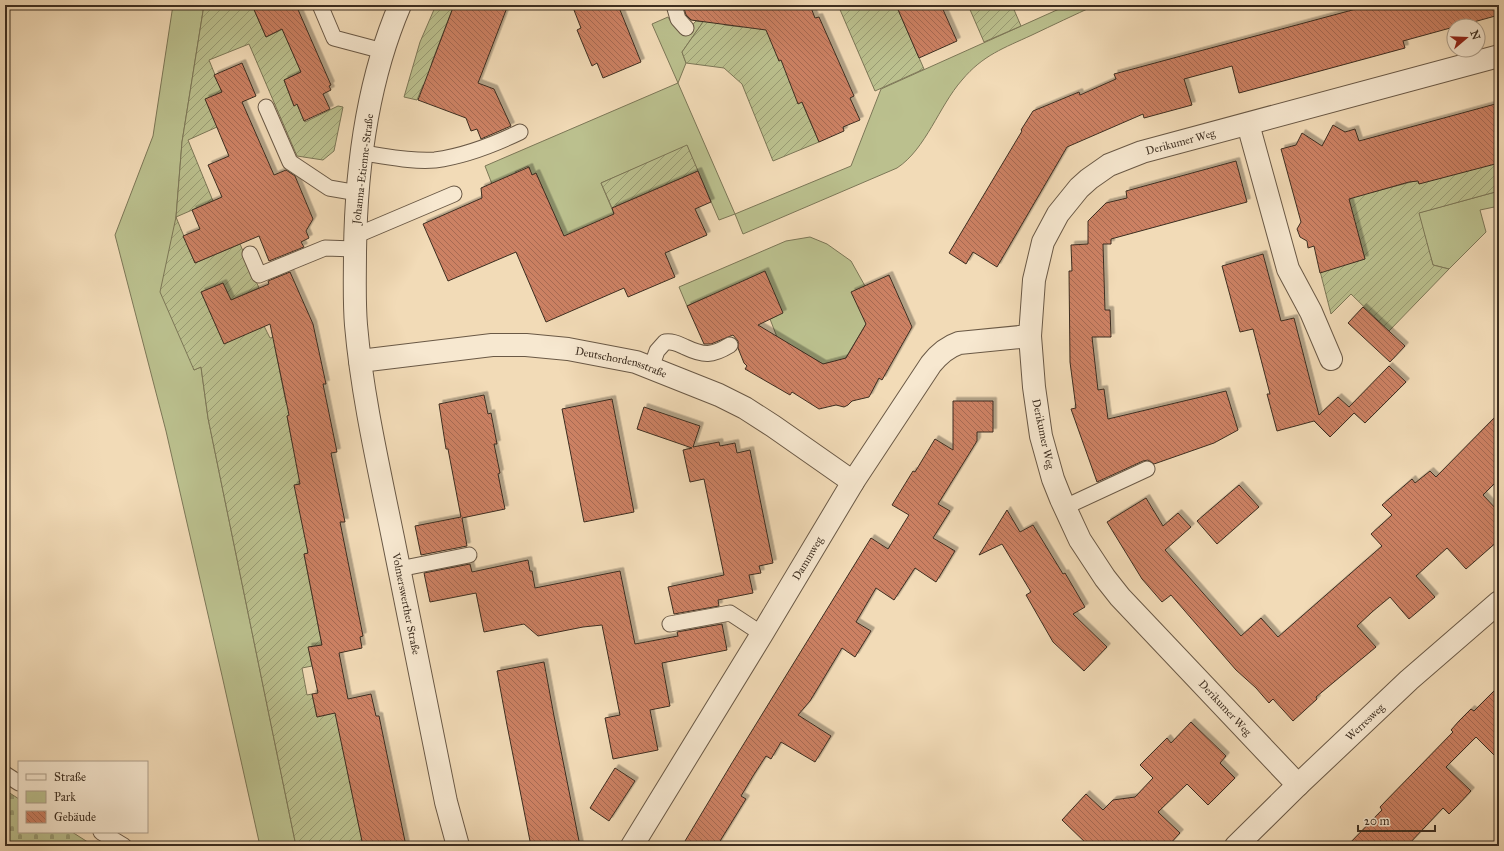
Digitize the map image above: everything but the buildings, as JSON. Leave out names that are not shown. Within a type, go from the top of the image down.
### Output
[{"type":"street","name":"Johanna-Etienne-Straße","points":[[360,361],[354,290],[355,242],[362,153],[375,79],[400,5]]},
{"type":"street","name":"Derikumer Weg","points":[[1298,785],[1120,597],[1092,560],[1065,507],[1053,479],[1041,436],[1034,386],[1030,336],[1034,280],[1043,242],[1058,214],[1079,188],[1109,165],[1142,152],[1499,56]]},
{"type":"street","points":[[1248,124],[1288,269],[1311,312],[1331,359]]},
{"type":"street","name":"Dammweg","points":[[632,846],[762,634],[852,482],[931,364],[944,350],[951,346],[1030,336]]},
{"type":"street","name":"Deutschordensstraße","points":[[360,361],[492,345],[526,345],[568,349],[636,362],[718,395],[745,408],[852,482]]},
{"type":"street","name":"Volmerswerther Straße","points":[[360,361],[399,569],[446,802],[458,846]]},
{"type":"street","name":"Werresweg","points":[[1236,846],[1409,680],[1499,602]]},
{"type":"lane","points":[[320,5],[334,38],[384,51]]},
{"type":"lane","points":[[674,5],[678,19],[686,28]]},
{"type":"lane","points":[[266,107],[290,162],[329,188],[358,193]]},
{"type":"lane","points":[[362,153],[398,158],[435,160],[462,155],[488,147],[520,132]]},
{"type":"lane","points":[[250,254],[258,275],[325,248],[355,242],[454,194]]},
{"type":"lane","points":[[651,368],[657,351],[665,342],[676,342],[687,348],[708,354],[714,354],[730,345]]},
{"type":"lane","points":[[1065,507],[1147,469]]},
{"type":"lane","points":[[399,569],[469,555]]},
{"type":"lane","points":[[670,624],[730,613],[762,634]]},
{"type":"lane","points":[[5,774],[18,782]]},
{"type":"lane","points":[[103,833],[124,846]]},
{"type":"green space","points":[[173,5],[204,5],[182,142],[176,217],[194,370],[201,367],[208,418],[296,846],[260,846],[166,431],[115,235],[153,136]]},
{"type":"green space","points":[[204,5],[252,5],[266,37],[283,29],[301,72],[284,80],[294,106],[297,104],[305,122],[338,106],[343,107],[334,151],[323,160],[297,156],[249,44],[209,60],[222,92],[217,127],[188,140],[213,201],[176,217],[182,142]]},
{"type":"green space","points":[[436,5],[454,5],[432,62],[428,86],[423,85],[417,100],[404,97],[420,42]]},
{"type":"green space","points":[[838,5],[896,5],[924,69],[875,91]]},
{"type":"green space","points":[[968,5],[1012,5],[1021,26],[984,42]]},
{"type":"green space","points":[[1068,5],[1096,5],[1003,48],[978,64],[954,90],[916,150],[897,168],[743,234],[735,214],[851,166],[881,89]]},
{"type":"green space","points":[[668,17],[672,24],[684,34],[696,21],[703,22],[682,52],[686,63],[678,83],[652,24]]},
{"type":"green space","points":[[703,18],[725,21],[725,25],[742,27],[743,23],[769,27],[779,61],[783,59],[819,142],[773,161],[742,84],[724,68],[686,63],[682,52],[703,22]]},
{"type":"green space","points":[[678,83],[735,214],[719,220],[687,146],[601,183],[618,223],[565,251],[558,224],[536,173],[532,175],[528,166],[515,172],[518,181],[492,184],[485,166]]},
{"type":"green space","points":[[687,145],[698,171],[612,208],[601,183]]},
{"type":"green space","points":[[1499,159],[1499,191],[1419,213],[1433,265],[1449,269],[1389,331],[1351,294],[1331,314],[1320,271],[1365,259],[1358,234],[1348,237],[1336,180],[1373,192]]},
{"type":"green space","points":[[1499,191],[1499,206],[1480,210],[1486,232],[1449,269],[1433,265],[1418,213]]},
{"type":"green space","points":[[176,217],[195,263],[240,244],[259,288],[231,300],[223,283],[201,292],[224,343],[264,326],[270,338],[284,333],[275,347],[286,403],[298,414],[287,416],[296,460],[309,482],[295,485],[319,551],[304,554],[322,645],[309,647],[312,666],[302,668],[307,695],[312,694],[317,717],[350,709],[363,846],[296,846],[208,418],[201,367],[194,370],[160,292]]},
{"type":"green space","points":[[810,237],[827,244],[851,261],[865,286],[866,324],[845,359],[823,364],[777,337],[770,319],[778,315],[707,297],[687,306],[679,287],[786,241]]},
{"type":"green space","points":[[5,790],[18,798],[18,833],[74,833],[94,846],[5,846]]}]
